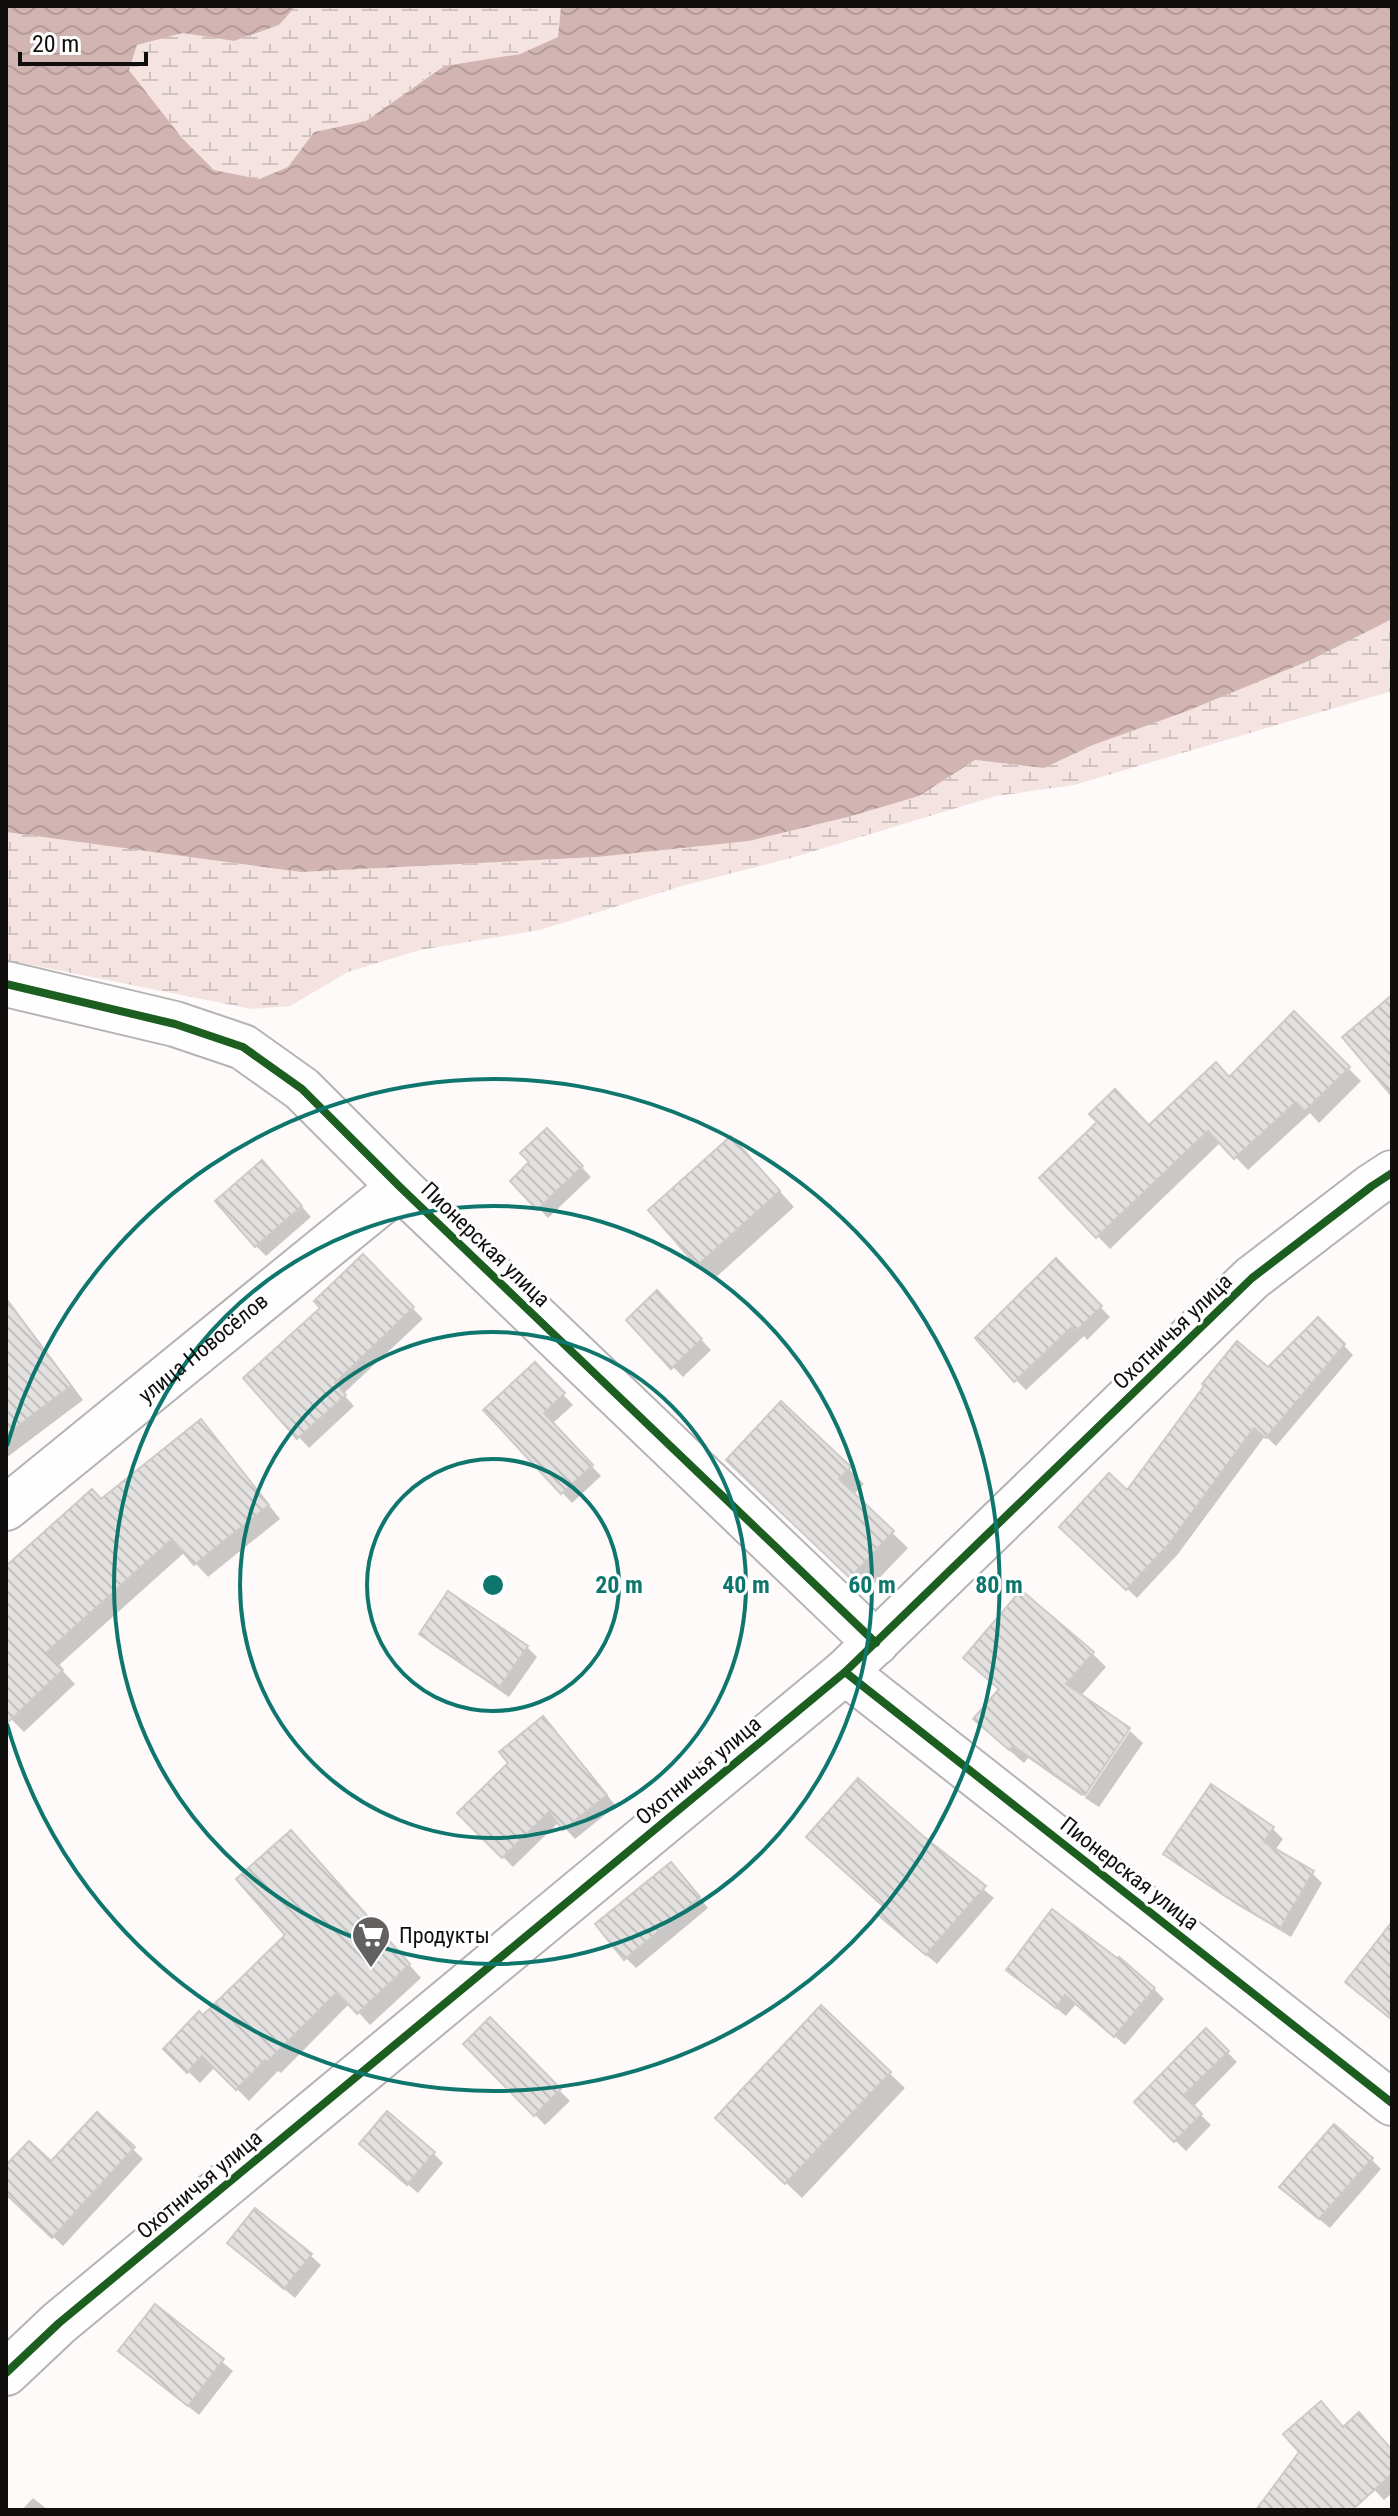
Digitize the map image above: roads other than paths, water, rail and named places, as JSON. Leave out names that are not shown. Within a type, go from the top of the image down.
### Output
[{"type":"street","name":"Пионерская улица","points":[[6,984],[175,1024],[243,1047],[302,1089],[860,1657],[1392,2103]]},
{"type":"street","name":"Охотничья улица","points":[[6,2373],[59,2323],[860,1657],[1252,1278],[1392,1173]]},
{"type":"street","name":"улица Новосёлов","points":[[6,1508],[400,1187]]},
{"type":"water","points":[[6,6],[296,6],[279,25],[234,41],[183,33],[137,45],[129,70],[182,138],[214,170],[259,179],[288,167],[314,132],[366,121],[444,66],[520,54],[558,37],[561,6],[1392,6],[1392,619],[1311,660],[1187,711],[1093,745],[1044,768],[975,760],[919,796],[749,841],[597,857],[301,872],[6,832]]},
{"type":"place","name":"Продукты","points":[[371,1969]]}]
